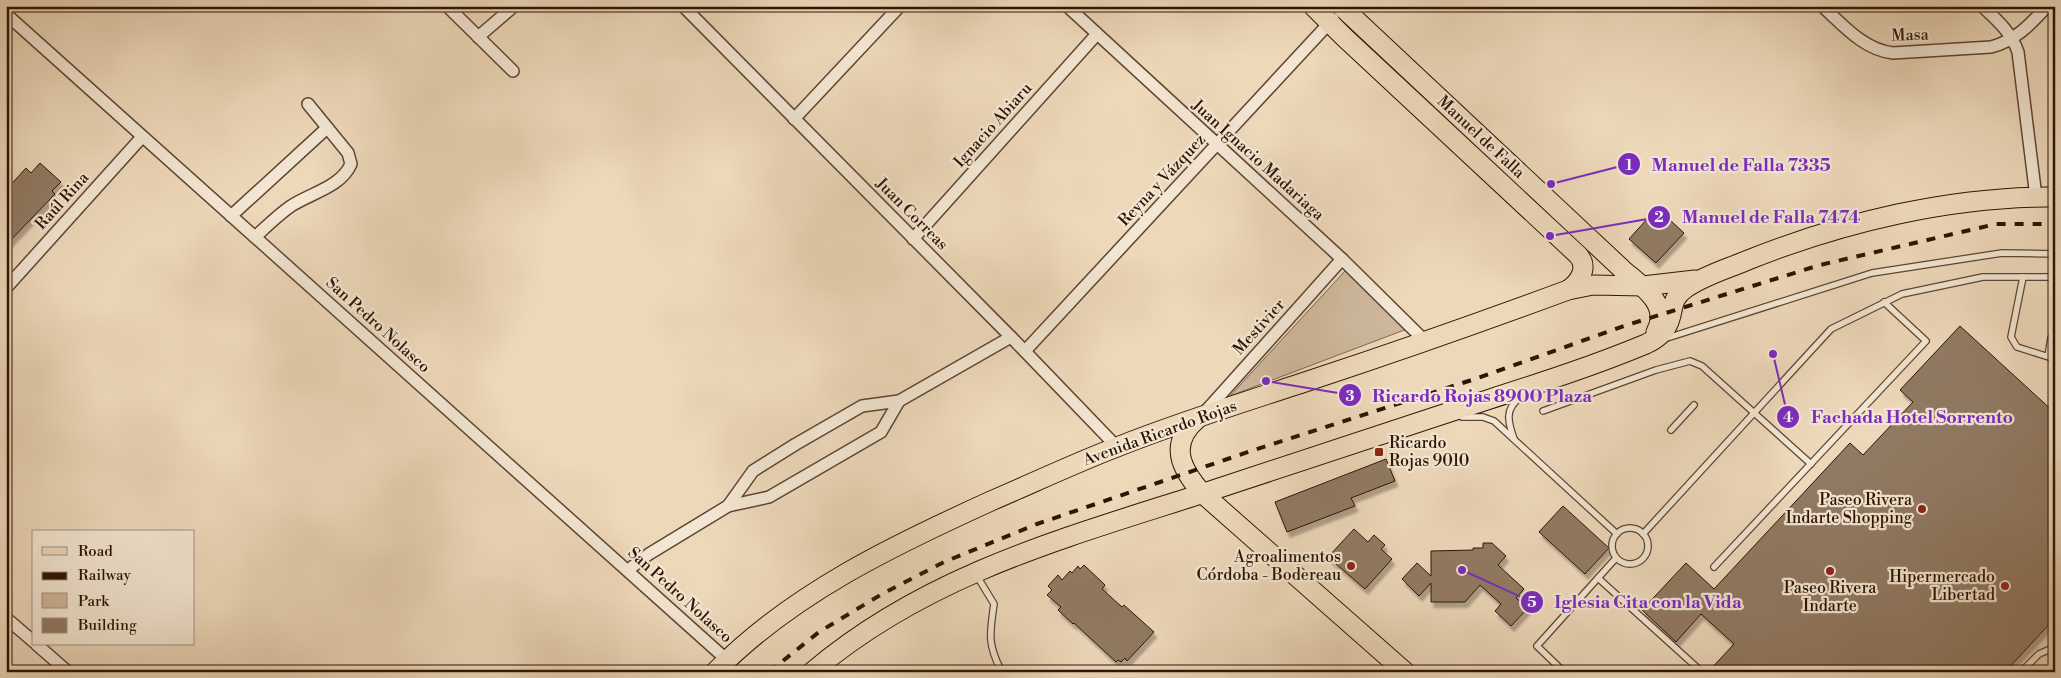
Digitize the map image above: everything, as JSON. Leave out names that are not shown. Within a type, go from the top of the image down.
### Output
[{"type":"main road","name":"Manuel de Falla","points":[[1313,6],[1578,255],[1581,259],[1582,271],[1577,282],[1568,290]]},
{"type":"main road","name":"Manuel de Falla","points":[[1342,7],[1622,269],[1643,286]]},
{"type":"main road","name":"Avenida Ricardo Rojas","points":[[721,666],[798,604],[878,556],[963,514],[1117,447],[1200,417],[1425,341],[1568,290],[1602,284],[1643,286],[1676,284],[1704,278],[1801,241],[1904,212],[1974,202],[2045,197]]},
{"type":"main road","name":"Avenida Ricardo Rojas","points":[[812,672],[857,638],[905,606],[974,572],[1018,554],[1104,524],[1424,421],[1641,346],[1655,339],[1667,326],[1673,303],[1679,294],[1704,278]]},
{"type":"main road","name":"Avenida Ricardo Rojas","points":[[1641,346],[1656,332],[1660,319],[1654,297],[1643,286]]},
{"type":"main road","points":[[1200,417],[1183,436],[1180,448],[1188,474],[1202,493],[1405,672]]},
{"type":"street","points":[[478,37],[514,6]]},
{"type":"street","name":"Juan Correas","points":[[683,6],[1011,337],[1117,447]]},
{"type":"street","points":[[794,119],[900,6]]},
{"type":"street","name":"Juan Ignacio Madariaga","points":[[1067,6],[1342,258],[1425,341]]},
{"type":"street","name":"Masa","points":[[1822,6],[1867,45],[1893,54],[1991,47],[2003,44],[2034,21],[2047,6]]},
{"type":"street","points":[[1982,6],[2013,38],[2018,52],[2045,197]]},
{"type":"street","points":[[448,7],[513,71]]},
{"type":"street","name":"Reyna y Vázquez","points":[[1025,352],[1330,23],[1342,7]]},
{"type":"street","name":"San Pedro Nolasco","points":[[6,14],[628,570],[721,666]]},
{"type":"street","name":"Ignacio Abiaru","points":[[913,238],[1097,34]]},
{"type":"street","points":[[255,237],[292,205],[347,174],[352,164],[348,153],[308,104]]},
{"type":"street","points":[[231,216],[328,128]]},
{"type":"street","name":"Raúl Rina","points":[[6,288],[142,137]]},
{"type":"street","name":"Mestivier","points":[[1200,417],[1342,258]]},
{"type":"street","points":[[728,506],[753,472],[796,444],[862,406],[899,401],[1011,337]]},
{"type":"street","points":[[628,570],[650,554],[728,506],[769,497],[881,432],[899,401]]},
{"type":"street","points":[[6,618],[32,640]]},
{"type":"street","points":[[38,646],[68,672]]},
{"type":"lane","points":[[1641,346],[1872,272],[2002,252],[2055,254]]},
{"type":"lane","points":[[1643,534],[1831,329],[1902,294],[1983,277],[2055,277]]},
{"type":"lane","points":[[2022,277],[2011,337],[2013,344],[2055,359]]},
{"type":"lane","points":[[1714,568],[1926,341],[1884,302]]},
{"type":"lane","points":[[2048,356],[2051,338],[2055,333]]},
{"type":"lane","points":[[1543,411],[1656,370],[1690,360],[1702,366],[1811,464]]},
{"type":"lane","points":[[1515,441],[1508,416],[1511,406],[1518,398],[1560,375]]},
{"type":"lane","points":[[1671,430],[1694,405]]},
{"type":"lane","points":[[1424,421],[1471,416],[1483,417],[1494,421],[1617,534]]},
{"type":"lane","points":[[1630,528],[1643,534],[1648,548],[1644,557],[1630,564],[1616,558],[1612,548],[1617,534],[1630,528]]},
{"type":"lane","points":[[1564,672],[1537,646],[1616,558]]},
{"type":"lane","points":[[974,572],[994,604],[990,629],[992,653],[1001,670]]},
{"type":"lane","points":[[1598,578],[1702,672]]},
{"type":"lane","points":[[2021,672],[2039,654],[2055,647]]},
{"type":"green space","points":[[1345,271],[1407,329],[1230,396]]},
{"type":"building","points":[[40,163],[61,182],[52,191],[55,194],[6,245],[6,190],[26,168],[31,173]]},
{"type":"building","points":[[1657,208],[1684,233],[1656,263],[1629,239]]},
{"type":"building","name":"Paseo Rivera Indarte Shopping","points":[[1960,326],[2055,413],[2055,618],[2005,672],[1708,672],[1734,644],[1701,614],[1676,642],[1642,610],[1686,563],[1714,589],[1850,443],[1863,455],[1913,402],[1900,390]]},
{"type":"building","points":[[1386,459],[1395,481],[1351,498],[1355,506],[1287,532],[1275,502]]},
{"type":"building","points":[[1563,506],[1609,548],[1585,574],[1539,532]]},
{"type":"building","points":[[1354,529],[1368,542],[1374,535],[1385,545],[1381,549],[1392,559],[1365,589],[1328,557]]},
{"type":"building","points":[[1483,543],[1492,543],[1506,556],[1498,565],[1524,589],[1516,598],[1528,608],[1511,626],[1495,611],[1501,604],[1480,585],[1465,602],[1431,602],[1431,583],[1419,596],[1402,579],[1417,563],[1431,576],[1431,551],[1473,550],[1473,548],[1483,548]]},
{"type":"building","points":[[1084,565],[1105,585],[1102,589],[1122,607],[1124,605],[1154,632],[1127,661],[1125,658],[1121,662],[1118,660],[1116,662],[1058,610],[1061,607],[1047,595],[1052,590],[1048,586],[1058,575],[1062,580],[1070,571],[1072,573],[1078,566],[1080,569]]},
{"type":"railway","points":[[769,672],[819,632],[882,594],[944,562],[1037,524],[1251,451],[1478,378],[1624,326],[1820,265],[1996,224],[2055,224]]},
{"type":"place","name":"Manuel de Falla 7335","points":[[1551,184]]},
{"type":"place","name":"Manuel de Falla 7474","points":[[1550,236]]},
{"type":"place","name":"Fachada Hotel Sorrento","points":[[1773,354]]},
{"type":"place","name":"Ricardo Rojas 8900 Plaza","points":[[1266,381]]},
{"type":"place","name":"Ricardo Rojas 9010","points":[[1379,452]]},
{"type":"place","name":"Paseo Rivera Indarte Shopping","points":[[1922,509]]},
{"type":"place","name":"Agroalimentos Córdoba - Bodereau","points":[[1351,566]]},
{"type":"place","name":"Iglesia Cita con la Vida","points":[[1462,570]]},
{"type":"place","name":"Paseo Rivera Indarte","points":[[1830,571]]},
{"type":"place","name":"Hipermercado Libertad","points":[[2005,586]]}]
